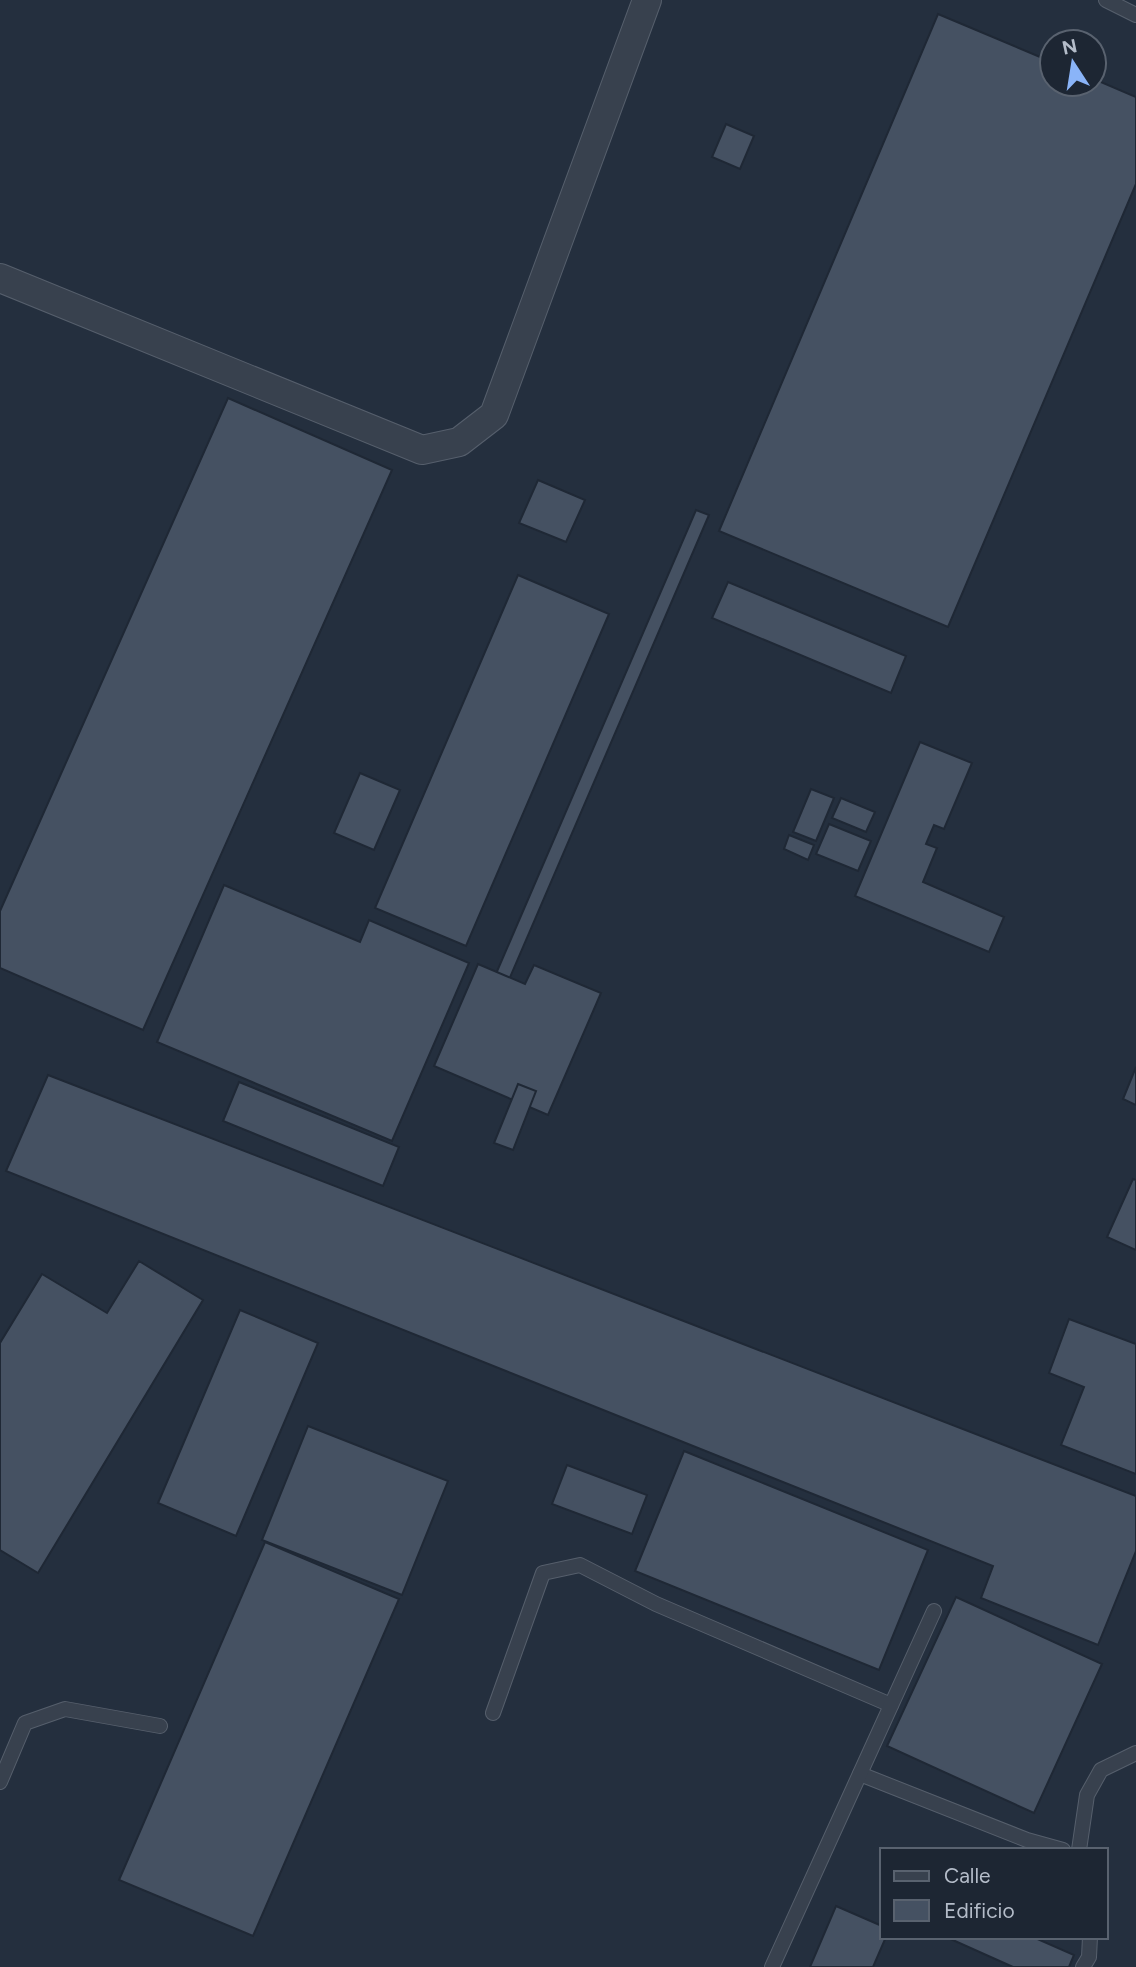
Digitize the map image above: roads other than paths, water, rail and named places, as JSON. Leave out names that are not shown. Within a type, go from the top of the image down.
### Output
[{"type":"street","points":[[0,278],[422,450],[459,442],[494,415],[647,0]]},
{"type":"lane","points":[[1106,0],[1136,15]]},
{"type":"lane","points":[[493,1713],[543,1573],[580,1565],[656,1604],[891,1705]]},
{"type":"lane","points":[[772,1967],[934,1611]]},
{"type":"lane","points":[[0,1782],[25,1723],[65,1709],[160,1726]]},
{"type":"lane","points":[[1079,1848],[1087,1795],[1101,1770],[1136,1753]]},
{"type":"lane","points":[[860,1774],[1027,1840],[1056,1848]]},
{"type":"lane","points":[[1083,1967],[1088,1958],[1090,1939]]}]
